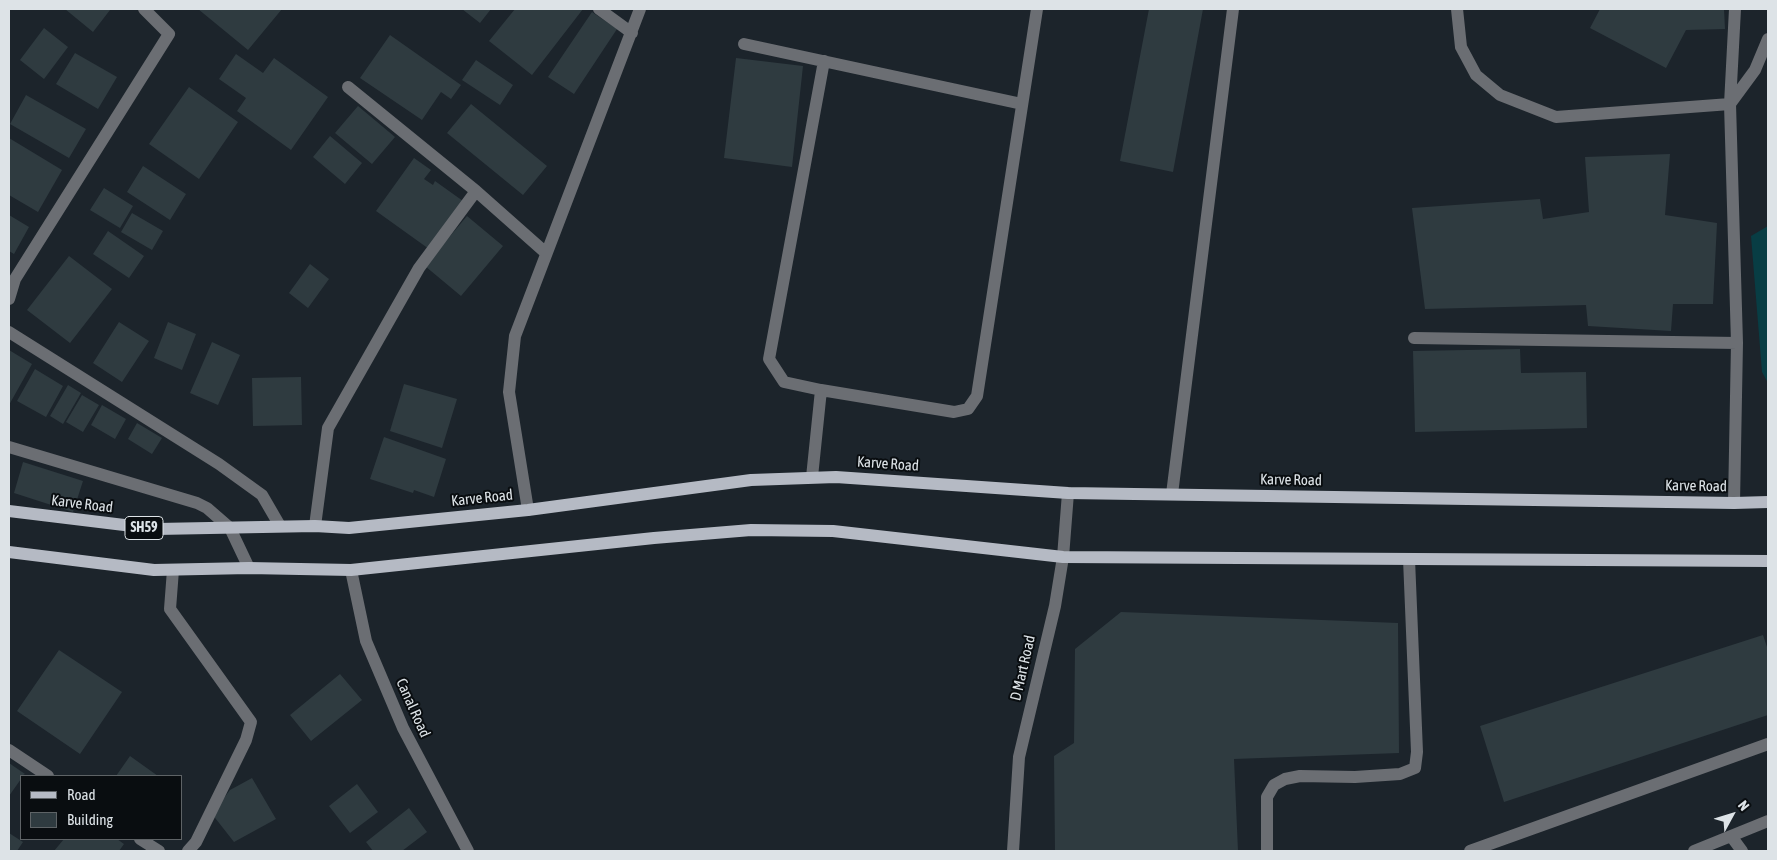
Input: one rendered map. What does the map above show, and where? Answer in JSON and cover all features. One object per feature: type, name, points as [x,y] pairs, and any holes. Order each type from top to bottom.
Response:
[{"type":"main road","name":"Karve Road","points":[[9,511],[157,529],[280,526],[349,528],[528,510],[751,480],[812,477],[1068,493],[1768,502]]},
{"type":"main road","points":[[9,552],[154,570],[249,568],[351,570],[654,538],[751,530],[833,531],[1063,557],[1768,561]]},
{"type":"street","points":[[9,299],[12,277],[169,34],[144,9]]},
{"type":"street","points":[[599,9],[632,33]]},
{"type":"street","points":[[528,510],[508,392],[515,336],[640,9]]},
{"type":"street","points":[[824,61],[769,359],[784,382],[954,412],[968,410],[977,396],[1037,9]]},
{"type":"street","points":[[1172,494],[1233,9]]},
{"type":"street","points":[[1457,9],[1461,47],[1476,75],[1500,95],[1556,117],[1730,104],[1755,70],[1768,39]]},
{"type":"street","points":[[1734,503],[1737,343],[1730,104],[1735,9]]},
{"type":"street","points":[[744,44],[1022,104]]},
{"type":"street","points":[[348,87],[476,191],[546,253]]},
{"type":"street","points":[[315,526],[328,428],[419,268],[476,191]]},
{"type":"street","points":[[9,332],[219,464],[262,495],[280,526]]},
{"type":"street","points":[[1414,338],[1737,343]]},
{"type":"street","points":[[812,477],[822,390]]},
{"type":"street","points":[[9,447],[197,503],[207,508],[230,528],[249,568]]},
{"type":"street","name":"D Mart Road","points":[[1013,851],[1019,757],[1055,606],[1063,557],[1068,493]]},
{"type":"street","points":[[1267,851],[1267,798],[1274,785],[1285,779],[1300,776],[1355,777],[1400,774],[1416,768],[1417,752],[1409,559]]},
{"type":"street","points":[[173,570],[170,609],[251,722],[246,740],[196,848]]},
{"type":"street","name":"Canal Road","points":[[351,570],[366,641],[403,728],[468,851]]},
{"type":"street","points":[[1470,851],[1768,744]]},
{"type":"street","points":[[9,750],[46,775]]},
{"type":"street","points":[[1694,851],[1768,822]]},
{"type":"street","points":[[1731,836],[1742,851]]},
{"type":"street","points":[[142,840],[159,851]]},
{"type":"water","points":[[1768,226],[1768,383],[1762,372],[1751,236]]},
{"type":"building","points":[[65,9],[109,9],[110,10],[93,32]]},
{"type":"building","points":[[198,9],[282,9],[248,50]]},
{"type":"building","points":[[462,9],[491,9],[480,23]]},
{"type":"building","points":[[515,9],[583,9],[532,75],[489,41]]},
{"type":"building","points":[[1149,9],[1203,9],[1173,172],[1120,161]]},
{"type":"building","points":[[1600,9],[1724,9],[1725,29],[1686,30],[1666,68],[1590,28]]},
{"type":"building","points":[[592,12],[617,29],[574,94],[548,77]]},
{"type":"building","points":[[44,28],[68,47],[44,79],[20,60]]},
{"type":"building","points":[[390,35],[461,85],[451,99],[441,92],[422,120],[360,78]]},
{"type":"building","points":[[75,53],[117,77],[98,109],[56,84]]},
{"type":"building","points":[[236,54],[263,73],[274,58],[328,97],[291,150],[237,111],[246,98],[219,79]]},
{"type":"building","points":[[736,58],[803,66],[792,167],[724,158]]},
{"type":"building","points":[[476,60],[513,85],[500,105],[462,80]]},
{"type":"building","points":[[189,87],[238,122],[199,179],[149,144]]},
{"type":"building","points":[[26,95],[86,129],[69,158],[10,124]]},
{"type":"building","points":[[471,104],[547,166],[523,195],[447,133]]},
{"type":"building","points":[[358,106],[395,137],[372,164],[335,133]]},
{"type":"building","points":[[330,136],[362,163],[345,184],[313,157]]},
{"type":"building","points":[[9,138],[62,170],[38,212],[9,195]]},
{"type":"building","points":[[1670,154],[1665,215],[1717,223],[1713,304],[1673,304],[1671,331],[1588,326],[1586,305],[1425,309],[1412,208],[1540,199],[1543,219],[1589,212],[1585,157]]},
{"type":"building","points":[[414,158],[431,170],[424,179],[433,185],[435,181],[463,201],[429,249],[376,211]]},
{"type":"building","points":[[143,166],[186,194],[170,220],[127,192]]},
{"type":"building","points":[[104,188],[133,206],[120,228],[90,210]]},
{"type":"building","points":[[132,213],[163,231],[152,250],[121,232]]},
{"type":"building","points":[[9,215],[29,227],[14,254],[9,251]]},
{"type":"building","points":[[467,216],[503,246],[461,296],[425,266]]},
{"type":"building","points":[[108,231],[144,256],[129,278],[93,254]]},
{"type":"building","points":[[69,256],[112,289],[70,343],[27,310]]},
{"type":"building","points":[[310,264],[329,279],[308,308],[289,293]]},
{"type":"building","points":[[119,322],[149,341],[122,382],[93,363]]},
{"type":"building","points":[[168,322],[196,334],[182,370],[154,358]]},
{"type":"building","points":[[212,342],[240,355],[218,405],[190,393]]},
{"type":"building","points":[[1520,349],[1521,373],[1586,372],[1587,428],[1415,432],[1413,351]]},
{"type":"building","points":[[9,350],[32,364],[9,405]]},
{"type":"building","points":[[35,369],[63,386],[46,417],[17,401]]},
{"type":"building","points":[[301,377],[302,425],[253,426],[252,378]]},
{"type":"building","points":[[404,384],[457,399],[442,448],[390,431]]},
{"type":"building","points":[[68,385],[81,393],[63,424],[50,416]]},
{"type":"building","points":[[82,395],[99,405],[83,432],[66,422]]},
{"type":"building","points":[[102,405],[126,419],[115,439],[91,425]]},
{"type":"building","points":[[137,423],[162,438],[152,454],[128,439]]},
{"type":"building","points":[[384,437],[446,459],[434,497],[414,490],[413,493],[370,479]]},
{"type":"building","points":[[23,462],[83,481],[73,512],[14,493]]},
{"type":"building","points":[[1121,612],[1398,623],[1399,753],[1234,759],[1238,851],[1055,851],[1054,756],[1074,743],[1075,649]]},
{"type":"building","points":[[1763,635],[1768,650],[1768,715],[1504,802],[1480,726]]},
{"type":"building","points":[[59,650],[122,692],[80,754],[17,711]]},
{"type":"building","points":[[340,674],[362,700],[311,741],[290,715]]},
{"type":"building","points":[[130,756],[157,775],[117,775]]},
{"type":"building","points":[[9,763],[25,774],[20,775],[20,780],[9,796]]},
{"type":"building","points":[[252,778],[276,819],[234,842],[212,814],[230,790]]},
{"type":"building","points":[[357,784],[378,812],[350,833],[329,806]]},
{"type":"building","points":[[409,808],[427,832],[402,851],[373,851],[366,842]]},
{"type":"building","points":[[9,833],[23,842],[17,851],[9,851]]},
{"type":"building","points":[[63,840],[118,840],[124,844],[119,851],[54,851]]}]
